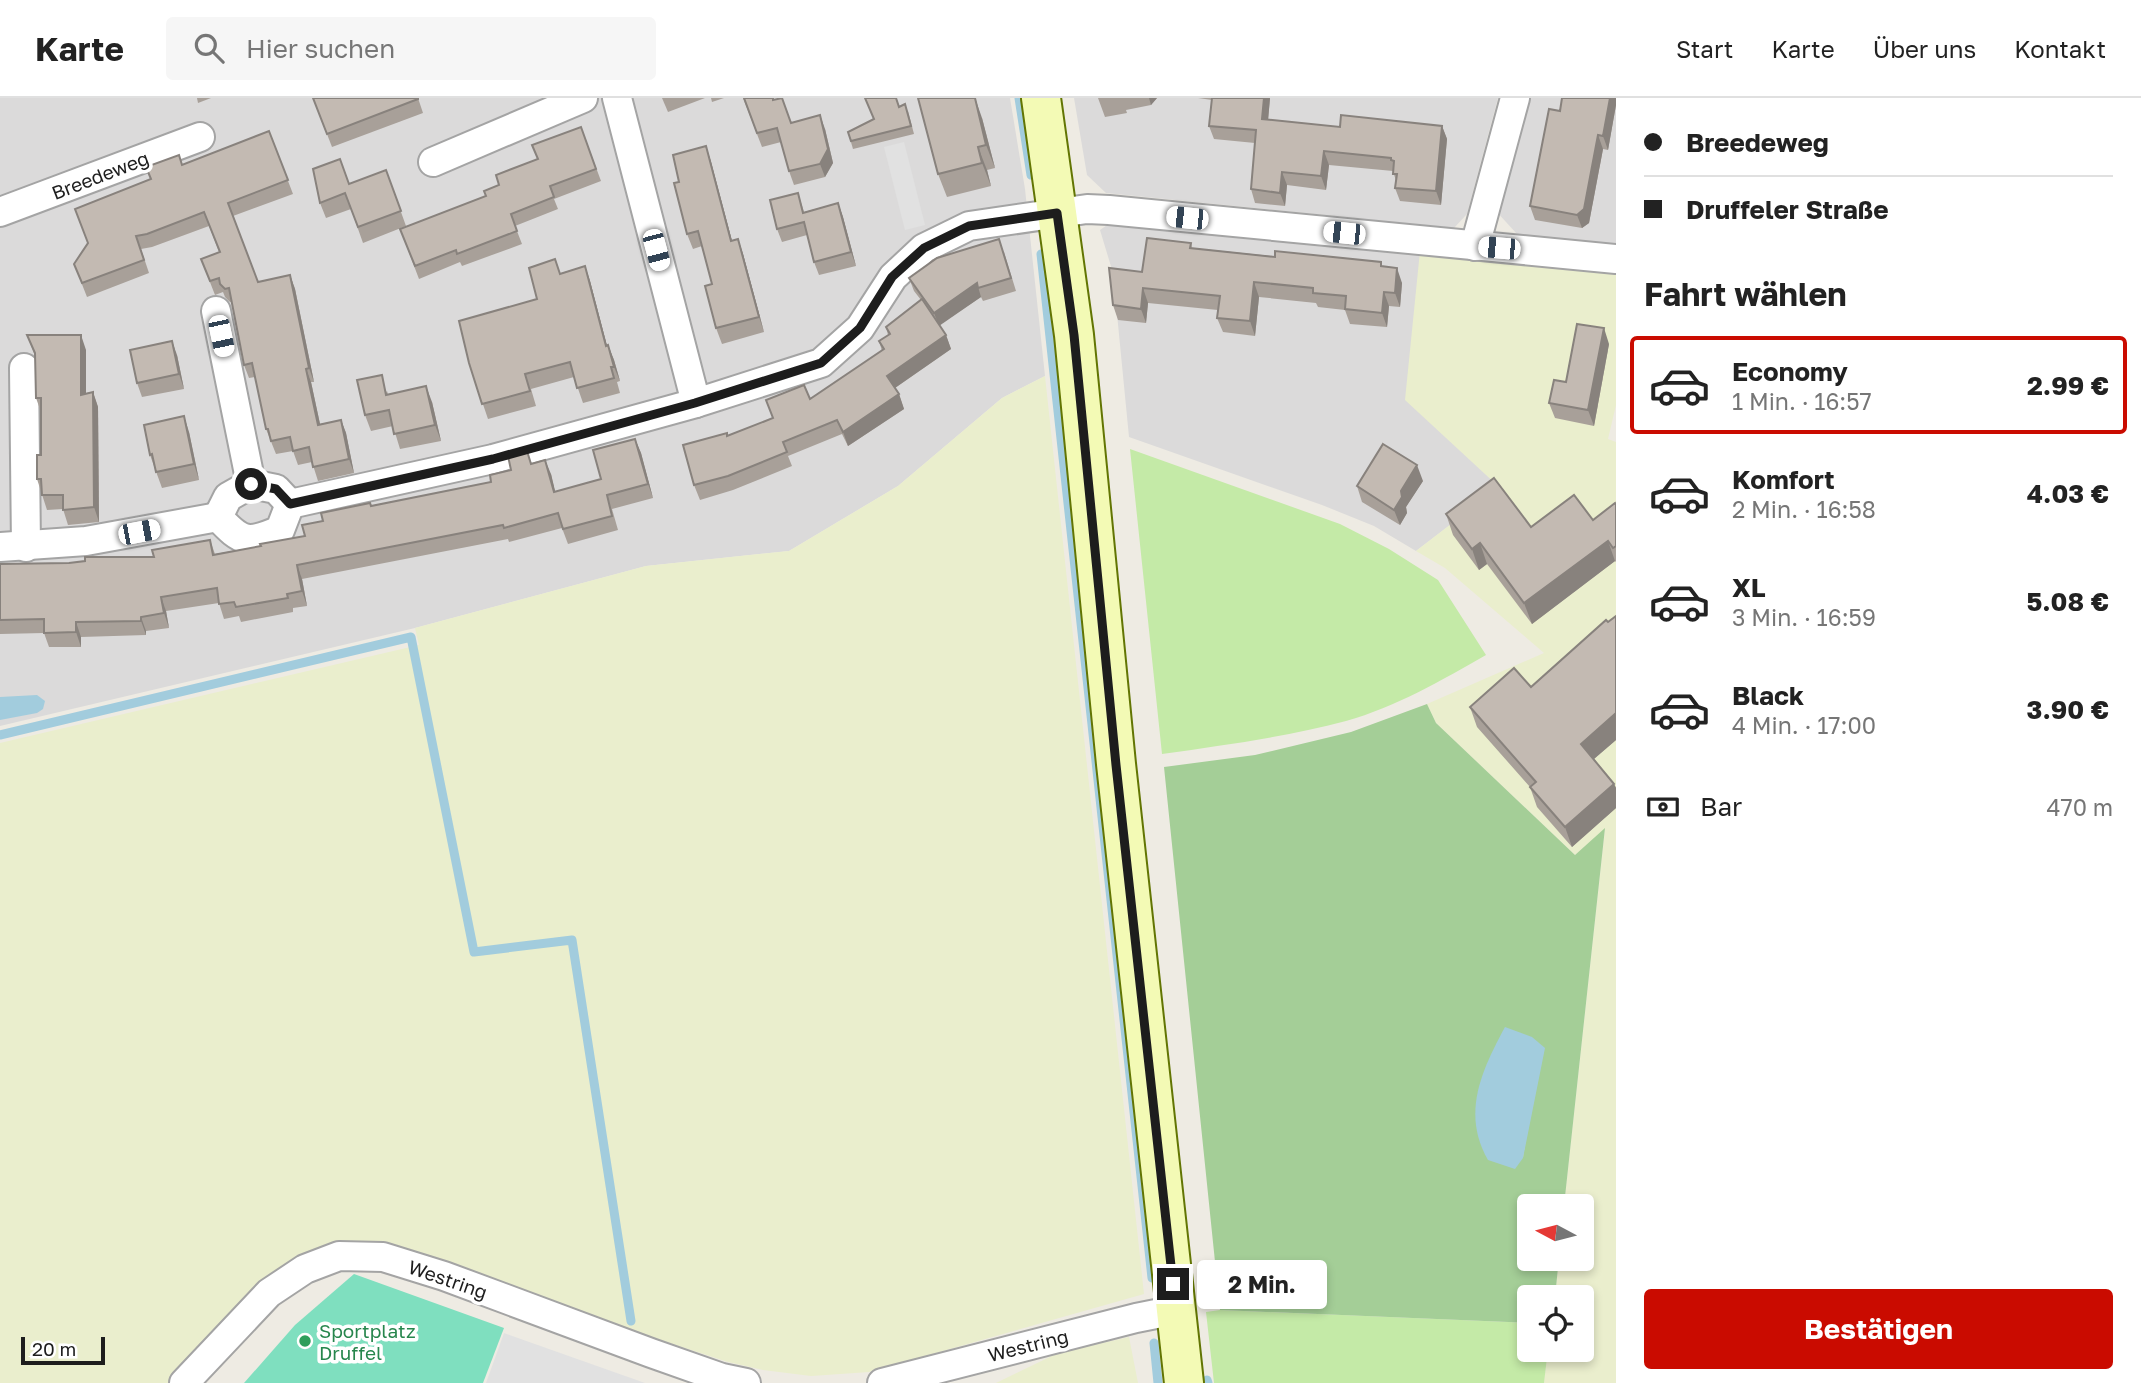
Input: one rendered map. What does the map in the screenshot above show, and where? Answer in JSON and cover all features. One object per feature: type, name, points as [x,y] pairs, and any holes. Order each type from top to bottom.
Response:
[{"type":"street","points":[[433,162],[583,98]]},
{"type":"street","points":[[617,98],[695,403]]},
{"type":"street","points":[[1041,98],[1074,335],[1116,765],[1184,1383]]},
{"type":"street","points":[[1475,246],[1515,98]]},
{"type":"street","name":"Breedeweg","points":[[0,212],[200,137]]},
{"type":"street","points":[[290,504],[493,459],[695,403],[821,363],[860,328],[892,277],[924,248],[969,226],[1087,209],[1109,210],[1616,259]]},
{"type":"street","points":[[216,311],[251,484]]},
{"type":"street","points":[[24,368],[13,547],[86,541],[218,517]]},
{"type":"street","points":[[218,517],[228,497],[251,484],[276,489],[290,504]]},
{"type":"street","points":[[218,517],[236,536],[257,540],[280,530],[290,504]]},
{"type":"street","name":"Westring","points":[[184,1383],[268,1293],[305,1269],[338,1256],[383,1256],[722,1378],[747,1383]]},
{"type":"street","name":"Westring","points":[[882,1383],[1122,1321],[1176,1310]]},
{"type":"shaded area","points":[[0,98],[1010,98],[1025,189],[1045,376],[1002,398],[898,486],[789,551],[646,566],[415,628],[0,726]]},
{"type":"shaded area","points":[[1074,98],[1498,98],[1467,214],[1454,228],[1106,193],[1087,175]]},
{"type":"shaded area","points":[[1527,98],[1616,98],[1616,244],[1517,234],[1495,210]]},
{"type":"shaded area","points":[[904,142],[925,225],[905,230],[884,147]]},
{"type":"shaded area","points":[[1113,221],[1420,251],[1500,487],[1416,551],[1374,526],[1322,505],[1129,437],[1113,273],[1100,230]]},
{"type":"shaded area","points":[[504,1333],[645,1383],[486,1383]]},
{"type":"green space","points":[[1420,251],[1616,274],[1616,405],[1608,439],[1616,442],[1616,1383],[1544,1383],[1546,1362],[1594,1362],[1594,1285],[1556,1285],[1558,1271],[1594,1271],[1594,1194],[1565,1194],[1605,829],[1575,855],[1436,723],[1427,704],[1544,653],[1445,568],[1416,551],[1499,487],[1405,400]]},
{"type":"green space","points":[[1045,376],[1144,1294],[869,1372],[811,1376],[728,1362],[654,1338],[449,1262],[383,1243],[259,1287],[168,1383],[0,1383],[0,743],[419,645],[415,628],[646,566],[789,551],[898,486],[1002,398]]},
{"type":"green space","points":[[1130,449],[1340,524],[1389,549],[1438,580],[1486,655],[1401,701],[1346,721],[1278,736],[1162,754]]},
{"type":"green space","points":[[1427,704],[1436,723],[1575,855],[1605,828],[1565,1194],[1517,1194],[1517,1271],[1558,1271],[1556,1285],[1517,1285],[1517,1322],[1220,1310],[1164,767],[1255,755],[1351,732]],"holes":[[[1532,1037],[1531,1107],[1523,1157]]]},
{"type":"green space","points":[[354,1274],[504,1328],[483,1383],[244,1383],[295,1325]]},
{"type":"green space","points":[[1220,1310],[1517,1322],[1517,1362],[1546,1362],[1544,1383],[1214,1383],[1206,1312]]},
{"type":"green space","points":[[1129,1337],[1138,1383],[996,1383],[1058,1353]]},
{"type":"water","points":[[37,695],[45,701],[43,709],[37,713],[0,720],[0,697]]},
{"type":"water","points":[[1505,1027],[1532,1037],[1545,1048],[1523,1158],[1515,1169],[1488,1160],[1476,1125],[1475,1109],[1482,1076]]},
{"type":"building","points":[[313,98],[418,98],[418,99],[327,134]]},
{"type":"building","points":[[744,98],[782,98],[791,123],[820,115],[828,149],[820,164],[789,171],[777,128],[757,133]]},
{"type":"building","points":[[865,98],[896,98],[899,107],[905,104],[911,126],[851,141],[848,132],[874,119]]},
{"type":"building","points":[[918,98],[975,98],[986,145],[978,147],[982,163],[938,174]]},
{"type":"building","points":[[1212,98],[1264,98],[1262,119],[1340,127],[1341,115],[1442,126],[1436,191],[1395,188],[1397,174],[1393,174],[1394,161],[1391,158],[1324,151],[1321,176],[1282,172],[1280,193],[1251,189],[1256,130],[1209,126]]},
{"type":"building","points":[[1562,98],[1610,98],[1603,136],[1598,135],[1584,209],[1577,215],[1530,206],[1549,109],[1560,111]]},
{"type":"building","points":[[581,127],[596,169],[550,186],[554,197],[511,214],[517,231],[457,254],[456,250],[415,266],[400,229],[486,196],[484,191],[499,185],[496,175],[538,159],[532,145]]},
{"type":"building","points":[[269,131],[288,180],[228,203],[258,282],[290,275],[318,425],[341,420],[349,459],[313,467],[309,447],[293,451],[290,437],[271,441],[252,363],[244,365],[229,288],[225,289],[220,284],[219,278],[210,281],[201,259],[220,252],[204,212],[136,236],[144,260],[82,283],[74,264],[88,243],[75,209],[151,179],[146,167],[179,155],[182,165]]},
{"type":"building","points":[[706,146],[731,241],[738,239],[759,317],[716,328],[705,286],[712,284],[698,231],[687,234],[674,183],[679,182],[673,155]]},
{"type":"building","points":[[340,159],[349,184],[386,170],[401,211],[358,227],[345,193],[320,203],[313,169]]},
{"type":"building","points":[[798,193],[803,213],[838,203],[851,252],[814,262],[804,222],[777,229],[770,200]]},
{"type":"building","points":[[1147,238],[1191,243],[1190,248],[1275,257],[1275,251],[1381,262],[1381,266],[1397,268],[1395,293],[1384,292],[1382,313],[1345,309],[1346,296],[1313,293],[1313,288],[1254,282],[1250,321],[1217,318],[1220,296],[1143,288],[1141,309],[1113,305],[1109,268],[1142,272]]},
{"type":"building","points":[[999,239],[1011,278],[978,288],[977,283],[934,313],[909,278],[937,258]]},
{"type":"building","points":[[555,259],[560,274],[585,266],[614,367],[611,367],[614,378],[577,388],[570,362],[525,374],[530,391],[482,404],[459,321],[537,299],[529,268]]},
{"type":"building","points":[[922,299],[946,335],[887,376],[899,394],[843,432],[837,420],[783,442],[787,452],[728,476],[694,485],[683,445],[727,433],[727,436],[773,418],[766,400],[804,385],[810,399],[884,349],[879,341],[890,334],[886,327]]},
{"type":"building","points":[[1577,324],[1604,328],[1588,410],[1549,403],[1554,380],[1566,382]]},
{"type":"building","points":[[27,335],[81,335],[81,395],[93,392],[94,507],[63,510],[63,495],[42,495],[41,479],[37,479],[37,455],[41,455],[41,398],[36,398],[35,353]]},
{"type":"building","points":[[172,341],[179,374],[137,383],[130,350]]},
{"type":"building","points":[[382,375],[386,395],[426,386],[435,425],[394,434],[389,410],[365,415],[357,380]]},
{"type":"building","points":[[184,416],[194,464],[156,472],[144,425]]},
{"type":"building","points":[[635,439],[648,484],[607,495],[612,516],[563,529],[558,513],[504,528],[503,525],[297,565],[302,591],[287,594],[288,598],[236,607],[234,602],[219,604],[217,588],[161,597],[164,613],[141,617],[141,621],[76,622],[76,632],[44,633],[44,619],[0,620],[0,564],[69,563],[85,561],[85,557],[154,557],[152,550],[210,540],[213,555],[261,546],[260,544],[305,536],[302,525],[323,521],[321,513],[491,482],[490,475],[511,470],[508,456],[527,451],[531,464],[545,460],[554,492],[601,479],[593,450]]},
{"type":"building","points":[[1383,444],[1417,465],[1401,491],[1402,497],[1394,510],[1357,486]]},
{"type":"building","points":[[1494,478],[1531,527],[1574,495],[1593,520],[1615,503],[1616,546],[1613,548],[1608,541],[1524,603],[1480,543],[1472,549],[1446,514]]},
{"type":"building","points":[[1616,616],[1616,713],[1581,744],[1614,784],[1565,827],[1530,787],[1536,782],[1470,707],[1514,668],[1531,687],[1606,620],[1608,622]]},
{"type":"waterway","points":[[1019,98],[1031,175]]},
{"type":"waterway","points":[[1041,254],[1152,1278]]},
{"type":"waterway","points":[[0,735],[411,637],[474,952],[572,940],[631,1321]]},
{"type":"waterway","points":[[1154,1343],[1158,1383]]},
{"type":"place","name":"Sportplatz Druffel","points":[[305,1341]]},
{"type":"route","points":[[251,484],[276,489],[290,504],[493,459],[695,403],[821,363],[860,328],[892,277],[924,248],[969,226],[1057,213],[1074,335],[1116,765],[1173,1284]]}]
